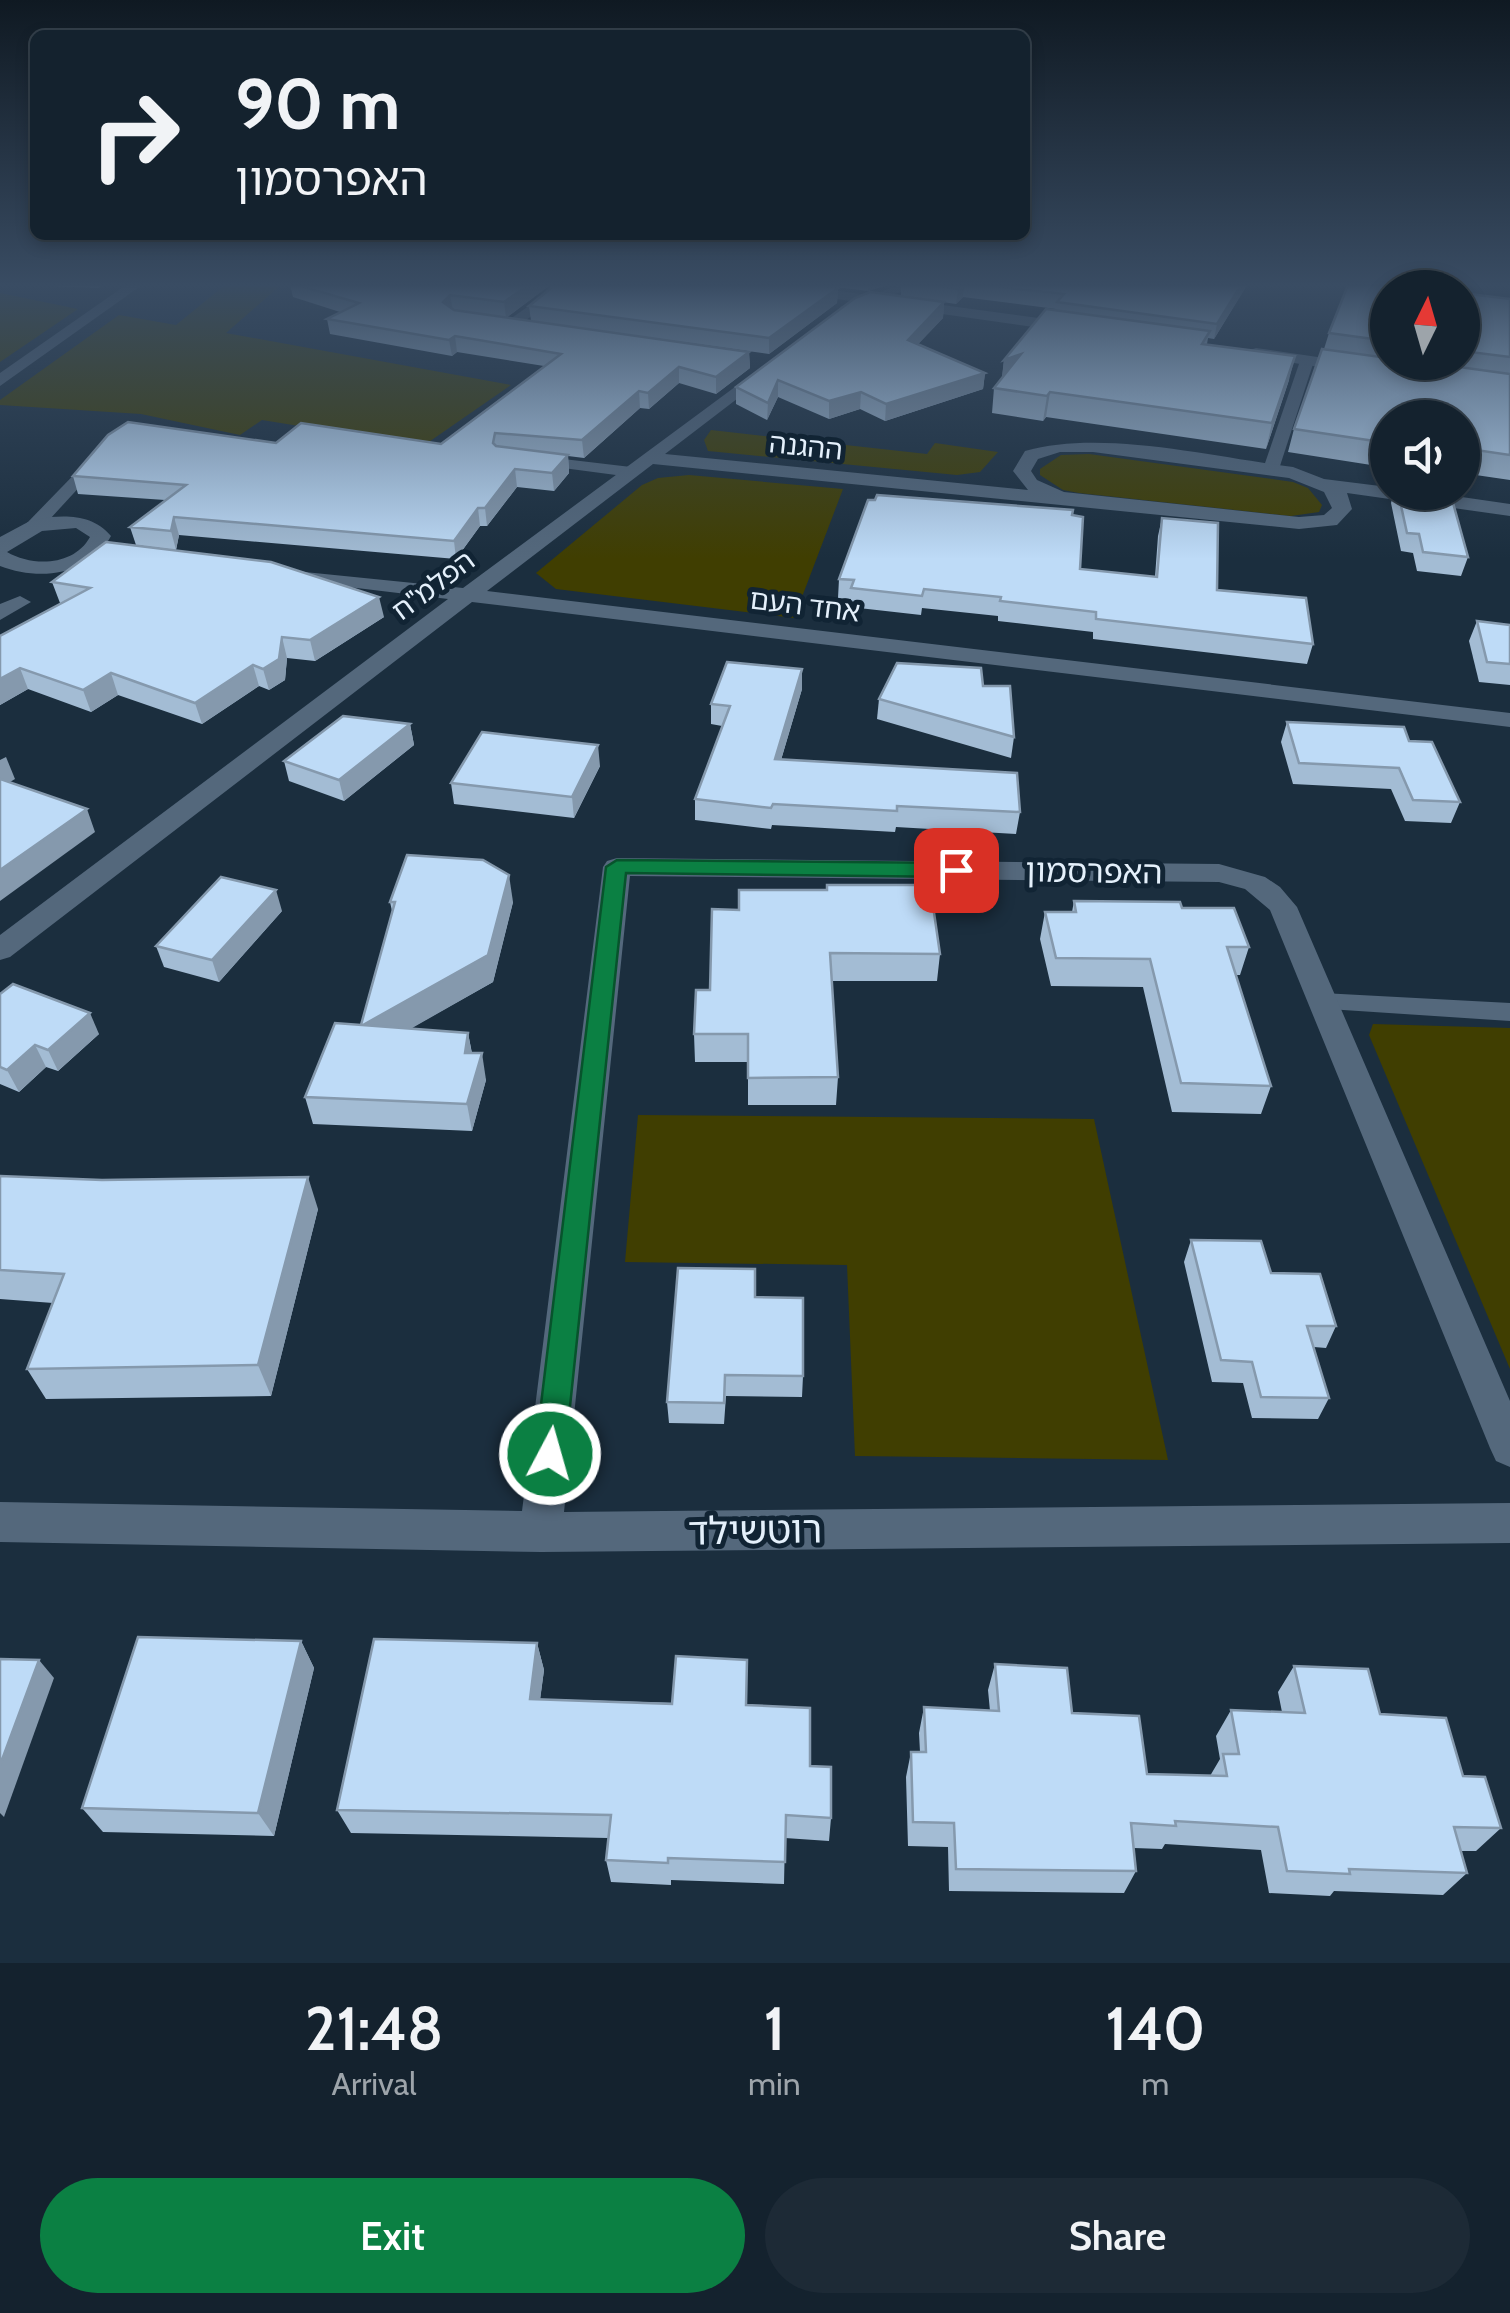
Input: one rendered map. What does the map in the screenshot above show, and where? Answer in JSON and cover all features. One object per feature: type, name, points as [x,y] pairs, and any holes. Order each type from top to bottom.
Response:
[{"type":"street","name":"הפלמ\"ח","points":[[0,950],[640,465],[750,377]]},
{"type":"street","name":"ההגנה","points":[[956,488],[1003,482],[1031,455],[1080,446],[1272,470],[1370,491]]},
{"type":"street","name":"ההגנה","points":[[640,465],[956,488],[1299,524],[1324,522],[1360,502],[1370,501]]},
{"type":"street","name":"ההגנה","points":[[1022,466],[1026,480],[1036,488],[1082,501]]},
{"type":"street","points":[[1326,484],[1340,496],[1341,513]]},
{"type":"street","name":"ההגנה","points":[[1480,506],[1510,510]]},
{"type":"street","points":[[64,523],[90,526],[101,536],[103,551],[53,566],[28,568],[1,557],[13,536],[32,528],[64,523]]},
{"type":"street","name":"אחד העם","points":[[252,569],[1510,720]]},
{"type":"street","name":"האפרסמון","points":[[541,1532],[617,867],[1234,874],[1264,888],[1283,907],[1510,1448]]},
{"type":"street","name":"רוטשילד","points":[[0,1522],[541,1532],[1510,1522]]},
{"type":"lane","points":[[1272,470],[1303,377]]},
{"type":"lane","points":[[32,528],[102,454]]},
{"type":"lane","points":[[522,459],[640,465]]},
{"type":"lane","points":[[1322,1002],[1510,1012]]},
{"type":"shaded area","points":[[33,377],[465,377],[511,385],[423,446],[262,420],[240,435],[141,414],[0,405],[0,400]]},
{"type":"shaded area","points":[[711,430],[927,454],[935,443],[998,452],[980,472],[957,475],[708,451],[704,440]]},
{"type":"shaded area","points":[[1089,454],[1293,482],[1308,488],[1322,505],[1319,512],[1291,516],[1079,493],[1063,490],[1040,475],[1040,469],[1061,455]]},
{"type":"shaded area","points":[[689,475],[843,489],[794,618],[556,589],[536,573],[642,485],[658,478]]},
{"type":"shaded area","points":[[1373,1024],[1510,1028],[1510,1369],[1369,1035]]},
{"type":"shaded area","points":[[638,1115],[1094,1119],[1168,1460],[855,1456],[847,1265],[625,1262]]},
{"type":"building","points":[[531,377],[668,377],[648,393],[639,391],[582,440],[495,433],[496,446],[568,455],[552,473],[515,469],[485,508],[478,508],[454,541],[174,517],[171,531],[130,527],[186,485],[73,476],[108,435],[128,422],[276,443],[301,423],[441,444]]},
{"type":"building","points":[[750,377],[973,377],[886,404],[861,392],[829,401],[778,380],[768,403],[736,387]]},
{"type":"building","points":[[1003,377],[1288,377],[1272,423],[1050,392],[1047,396],[994,388]]},
{"type":"building","points":[[1312,377],[1480,380],[1480,377],[1510,377],[1510,455],[1480,451],[1480,400],[1370,400],[1370,440],[1294,429]]},
{"type":"building","points":[[877,495],[1073,510],[1072,515],[1083,517],[1080,569],[1157,577],[1162,518],[1218,523],[1217,590],[1306,598],[1313,644],[1096,619],[1096,612],[1000,601],[1001,597],[924,589],[922,596],[851,588],[854,580],[839,579],[868,500],[875,500]]},
{"type":"building","points":[[1402,510],[1455,510],[1468,557],[1423,552],[1419,534],[1407,533]]},
{"type":"building","points":[[106,542],[271,562],[379,597],[310,640],[282,637],[279,659],[263,669],[253,665],[195,703],[111,673],[83,690],[20,668],[0,679],[0,636],[90,588],[52,582]]},
{"type":"building","points":[[1477,621],[1510,625],[1510,664],[1487,662]]},
{"type":"building","points":[[727,662],[802,669],[775,759],[1017,773],[1020,812],[773,804],[771,808],[695,799],[730,706],[711,704]]},
{"type":"building","points":[[897,663],[981,668],[983,686],[1010,686],[1014,737],[879,699]]},
{"type":"building","points":[[343,716],[410,724],[339,780],[284,761]]},
{"type":"building","points":[[1287,722],[1404,727],[1409,741],[1432,742],[1460,802],[1413,800],[1399,768],[1299,763]]},
{"type":"building","points":[[482,732],[598,745],[572,797],[451,783]]},
{"type":"building","points":[[0,779],[87,809],[0,870]]},
{"type":"building","points":[[407,855],[483,860],[509,875],[488,955],[363,1025],[468,1033],[465,1053],[482,1053],[467,1104],[305,1097],[335,1023],[361,1025],[395,902],[390,902]]},
{"type":"building","points":[[221,877],[276,890],[212,960],[156,946]]},
{"type":"building","points":[[827,885],[930,885],[940,954],[830,953],[838,1077],[748,1078],[748,1034],[694,1034],[696,990],[710,990],[712,909],[739,910],[739,890],[827,890]]},
{"type":"building","points":[[1074,901],[1180,902],[1182,908],[1234,908],[1249,947],[1227,947],[1271,1086],[1181,1083],[1150,959],[1056,958],[1045,912],[1076,912]]},
{"type":"building","points":[[13,984],[90,1013],[48,1050],[35,1045],[7,1070],[0,1067],[0,994]]},
{"type":"building","points":[[0,1176],[102,1180],[308,1177],[258,1365],[27,1369],[64,1274],[0,1270]]},
{"type":"building","points":[[1191,1240],[1261,1241],[1271,1273],[1320,1274],[1336,1326],[1307,1326],[1329,1398],[1261,1397],[1252,1362],[1221,1360]]},
{"type":"building","points":[[678,1268],[755,1269],[755,1297],[803,1298],[803,1376],[725,1375],[724,1403],[667,1402]]},
{"type":"building","points":[[138,1637],[301,1641],[258,1813],[82,1808]]},
{"type":"building","points":[[374,1639],[537,1643],[530,1699],[672,1704],[676,1656],[747,1660],[746,1705],[810,1708],[810,1766],[831,1767],[831,1818],[786,1815],[785,1862],[668,1858],[668,1863],[606,1860],[611,1815],[337,1810]]},
{"type":"building","points":[[0,1659],[39,1660],[0,1765]]},
{"type":"building","points":[[995,1664],[1067,1668],[1072,1713],[1139,1716],[1147,1774],[1227,1776],[1223,1754],[1239,1754],[1231,1710],[1305,1713],[1294,1666],[1368,1669],[1380,1714],[1446,1718],[1463,1776],[1485,1777],[1501,1828],[1454,1827],[1467,1873],[1287,1871],[1278,1827],[1175,1821],[1176,1826],[1131,1823],[1136,1871],[956,1869],[954,1823],[913,1822],[911,1752],[926,1752],[924,1707],[999,1711]]},
{"type":"route","points":[[550,1454],[617,867],[956,870]]}]
